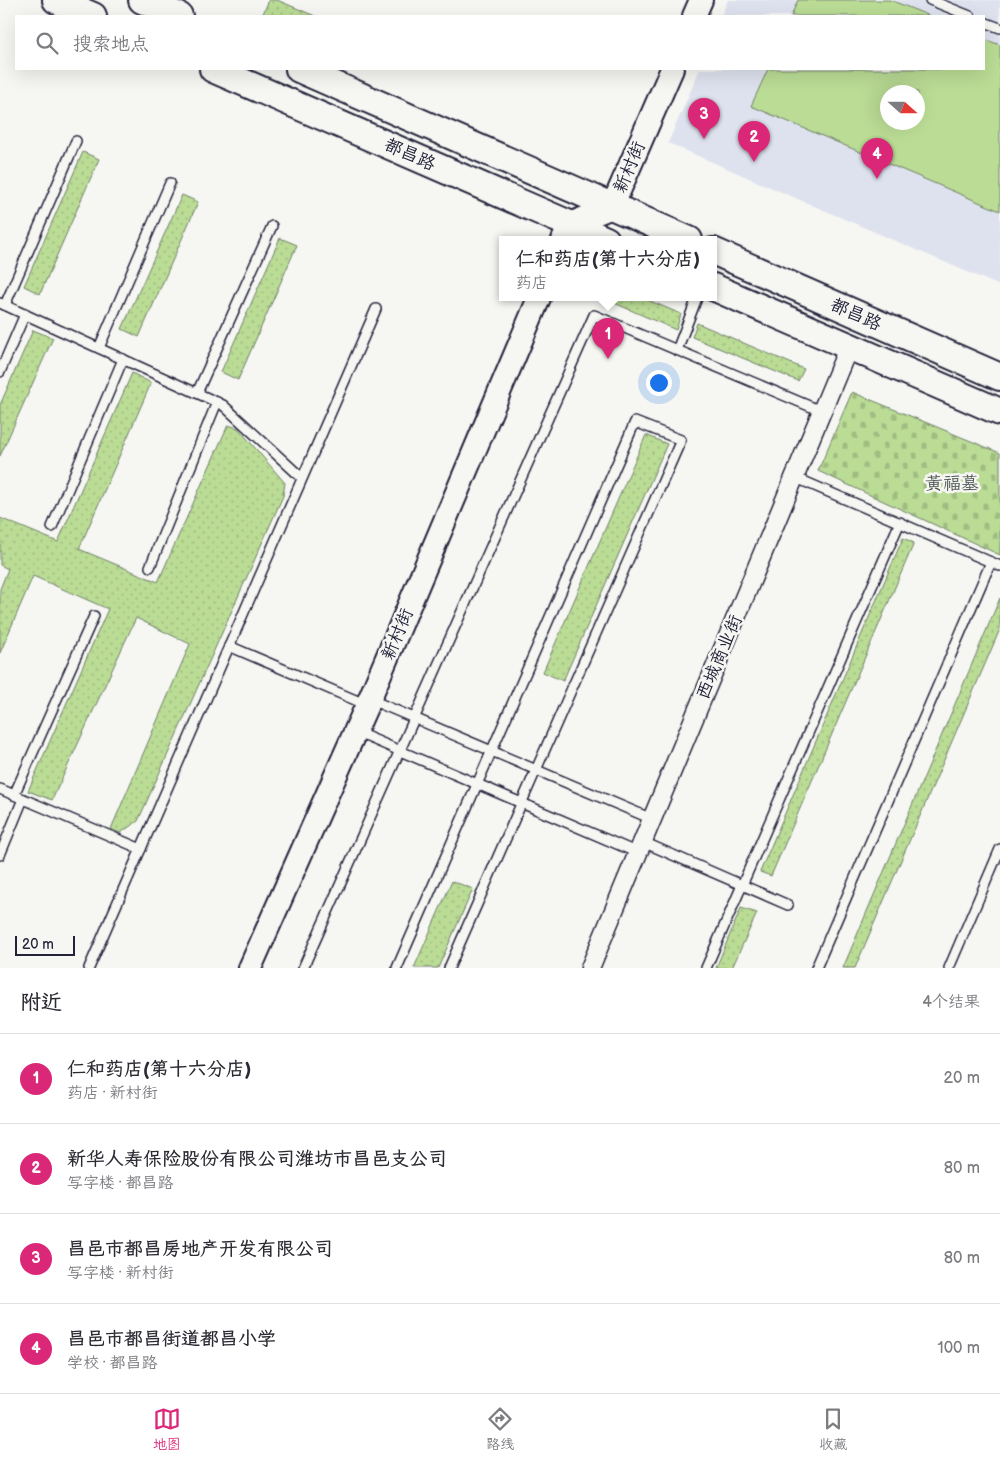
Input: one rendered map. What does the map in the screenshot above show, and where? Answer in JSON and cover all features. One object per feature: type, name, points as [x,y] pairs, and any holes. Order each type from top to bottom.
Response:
[{"type":"main road","points":[[56,0],[91,15]]},
{"type":"main road","points":[[142,0],[178,15]]},
{"type":"main road","name":"都昌路","points":[[216,70],[566,232],[586,236]]},
{"type":"main road","name":"都昌路","points":[[301,70],[680,236]]},
{"type":"main road","name":"都昌路","points":[[717,253],[1000,377]]},
{"type":"main road","name":"都昌路","points":[[717,289],[1000,412]]},
{"type":"street","points":[[694,15],[701,0]]},
{"type":"street","name":"新村街","points":[[566,232],[612,206],[672,70]]},
{"type":"street","name":"新村街","points":[[250,968],[368,702],[538,301]]},
{"type":"street","name":"西城商业街","points":[[590,968],[849,346]]},
{"type":"lane","points":[[930,0],[968,15]]},
{"type":"lane","points":[[985,22],[1000,28]]},
{"type":"lane","points":[[76,141],[2,304],[223,405],[302,478]]},
{"type":"lane","points":[[99,348],[170,183]]},
{"type":"lane","points":[[197,393],[272,226]]},
{"type":"lane","points":[[677,350],[696,301]]},
{"type":"lane","points":[[89,968],[376,309]]},
{"type":"lane","points":[[0,372],[25,314]]},
{"type":"lane","points":[[303,968],[594,315],[821,411]]},
{"type":"lane","points":[[52,527],[123,359]]},
{"type":"lane","points":[[150,567],[217,402]]},
{"type":"lane","points":[[397,968],[635,422],[680,440],[523,804],[449,968]]},
{"type":"lane","points":[[794,476],[996,564],[816,968]]},
{"type":"lane","points":[[706,968],[900,522]]},
{"type":"lane","points":[[0,854],[19,797],[94,616]]},
{"type":"lane","points":[[229,646],[368,702],[414,718],[652,819]]},
{"type":"lane","points":[[355,732],[523,804],[742,885],[788,905]]},
{"type":"lane","points":[[0,789],[141,849]]},
{"type":"lane","points":[[949,968],[1000,849]]},
{"type":"shaded area","points":[[728,0],[1000,0],[1000,286],[668,143],[700,70],[985,70],[985,15],[721,15]]},
{"type":"green space","points":[[269,0],[277,0],[313,15],[262,15]]},
{"type":"green space","points":[[798,0],[890,0],[928,15],[791,15]]},
{"type":"green space","points":[[985,39],[1000,45],[1000,211],[751,106],[768,70],[985,70]]},
{"type":"green space","points":[[83,152],[99,159],[40,294],[24,286]]},
{"type":"green space","points":[[182,195],[198,202],[139,337],[122,329]]},
{"type":"green space","points":[[280,238],[297,245],[238,380],[221,372]]},
{"type":"green space","points":[[610,301],[650,301],[681,314],[676,330]]},
{"type":"green space","points":[[697,323],[804,369],[798,381],[692,337]]},
{"type":"green space","points":[[33,330],[53,338],[0,456],[0,405]]},
{"type":"green space","points":[[132,373],[151,383],[79,549],[158,582],[228,425],[238,428],[285,483],[283,496],[138,821],[120,833],[111,829],[190,644],[136,618],[52,800],[28,791],[108,609],[33,576],[0,653],[0,589],[8,569],[0,565],[0,518],[58,542]]},
{"type":"green space","name":"黄福墓","points":[[852,392],[1000,453],[1000,555],[818,471]]},
{"type":"green space","points":[[646,435],[667,444],[563,681],[543,672]]},
{"type":"green space","points":[[903,538],[914,543],[771,876],[760,872]]},
{"type":"green space","points":[[1000,598],[1000,629],[855,968],[843,968]]},
{"type":"green space","points":[[452,881],[473,889],[438,968],[414,968]]},
{"type":"green space","points":[[741,908],[757,913],[732,968],[716,968]]},
{"type":"place","name":"昌邑市都昌房地产开发有限公司","points":[[704,139]]},
{"type":"place","name":"新华人寿保险股份有限公司潍坊市昌邑支公司","points":[[754,162]]},
{"type":"place","name":"昌邑市都昌街道都昌小学","points":[[877,179]]},
{"type":"place","name":"仁和药店(第十六分店)","points":[[608,359]]}]
